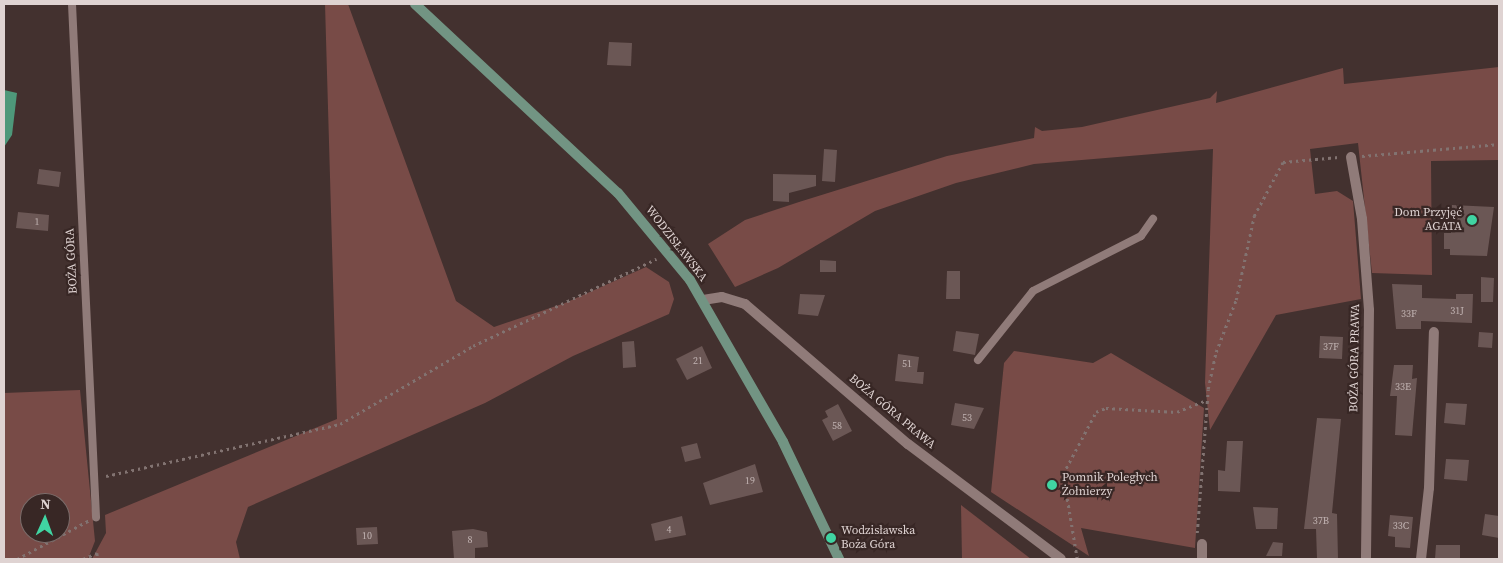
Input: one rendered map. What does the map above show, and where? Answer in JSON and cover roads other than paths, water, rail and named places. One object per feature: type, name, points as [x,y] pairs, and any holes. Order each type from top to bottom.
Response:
[{"type":"main road","name":"WODZISŁAWSKA","points":[[415,4],[618,193],[669,253],[703,300],[801,477],[839,559]]},
{"type":"street","name":"BOŻA GÓRA PRAWA","points":[[1352,157],[1362,219],[1369,310],[1366,559]]},
{"type":"street","name":"BOŻA GÓRA PRAWA","points":[[703,300],[722,297],[745,304],[908,444],[1061,559]]},
{"type":"street","points":[[1421,559],[1429,488],[1434,332]]},
{"type":"street","points":[[1199,544],[1202,559]]},
{"type":"lane","name":"BOŻA GÓRA","points":[[72,4],[96,517]]},
{"type":"lane","points":[[978,360],[1033,291],[1141,236],[1153,219]]},
{"type":"place","name":"Dom Przyjęć AGATA","points":[[1472,220]]},
{"type":"place","name":"Pomnik Poległych Żołnierzy","points":[[1052,485]]},
{"type":"place","name":"Wodzisławska Boża Góra","points":[[831,538]]}]
